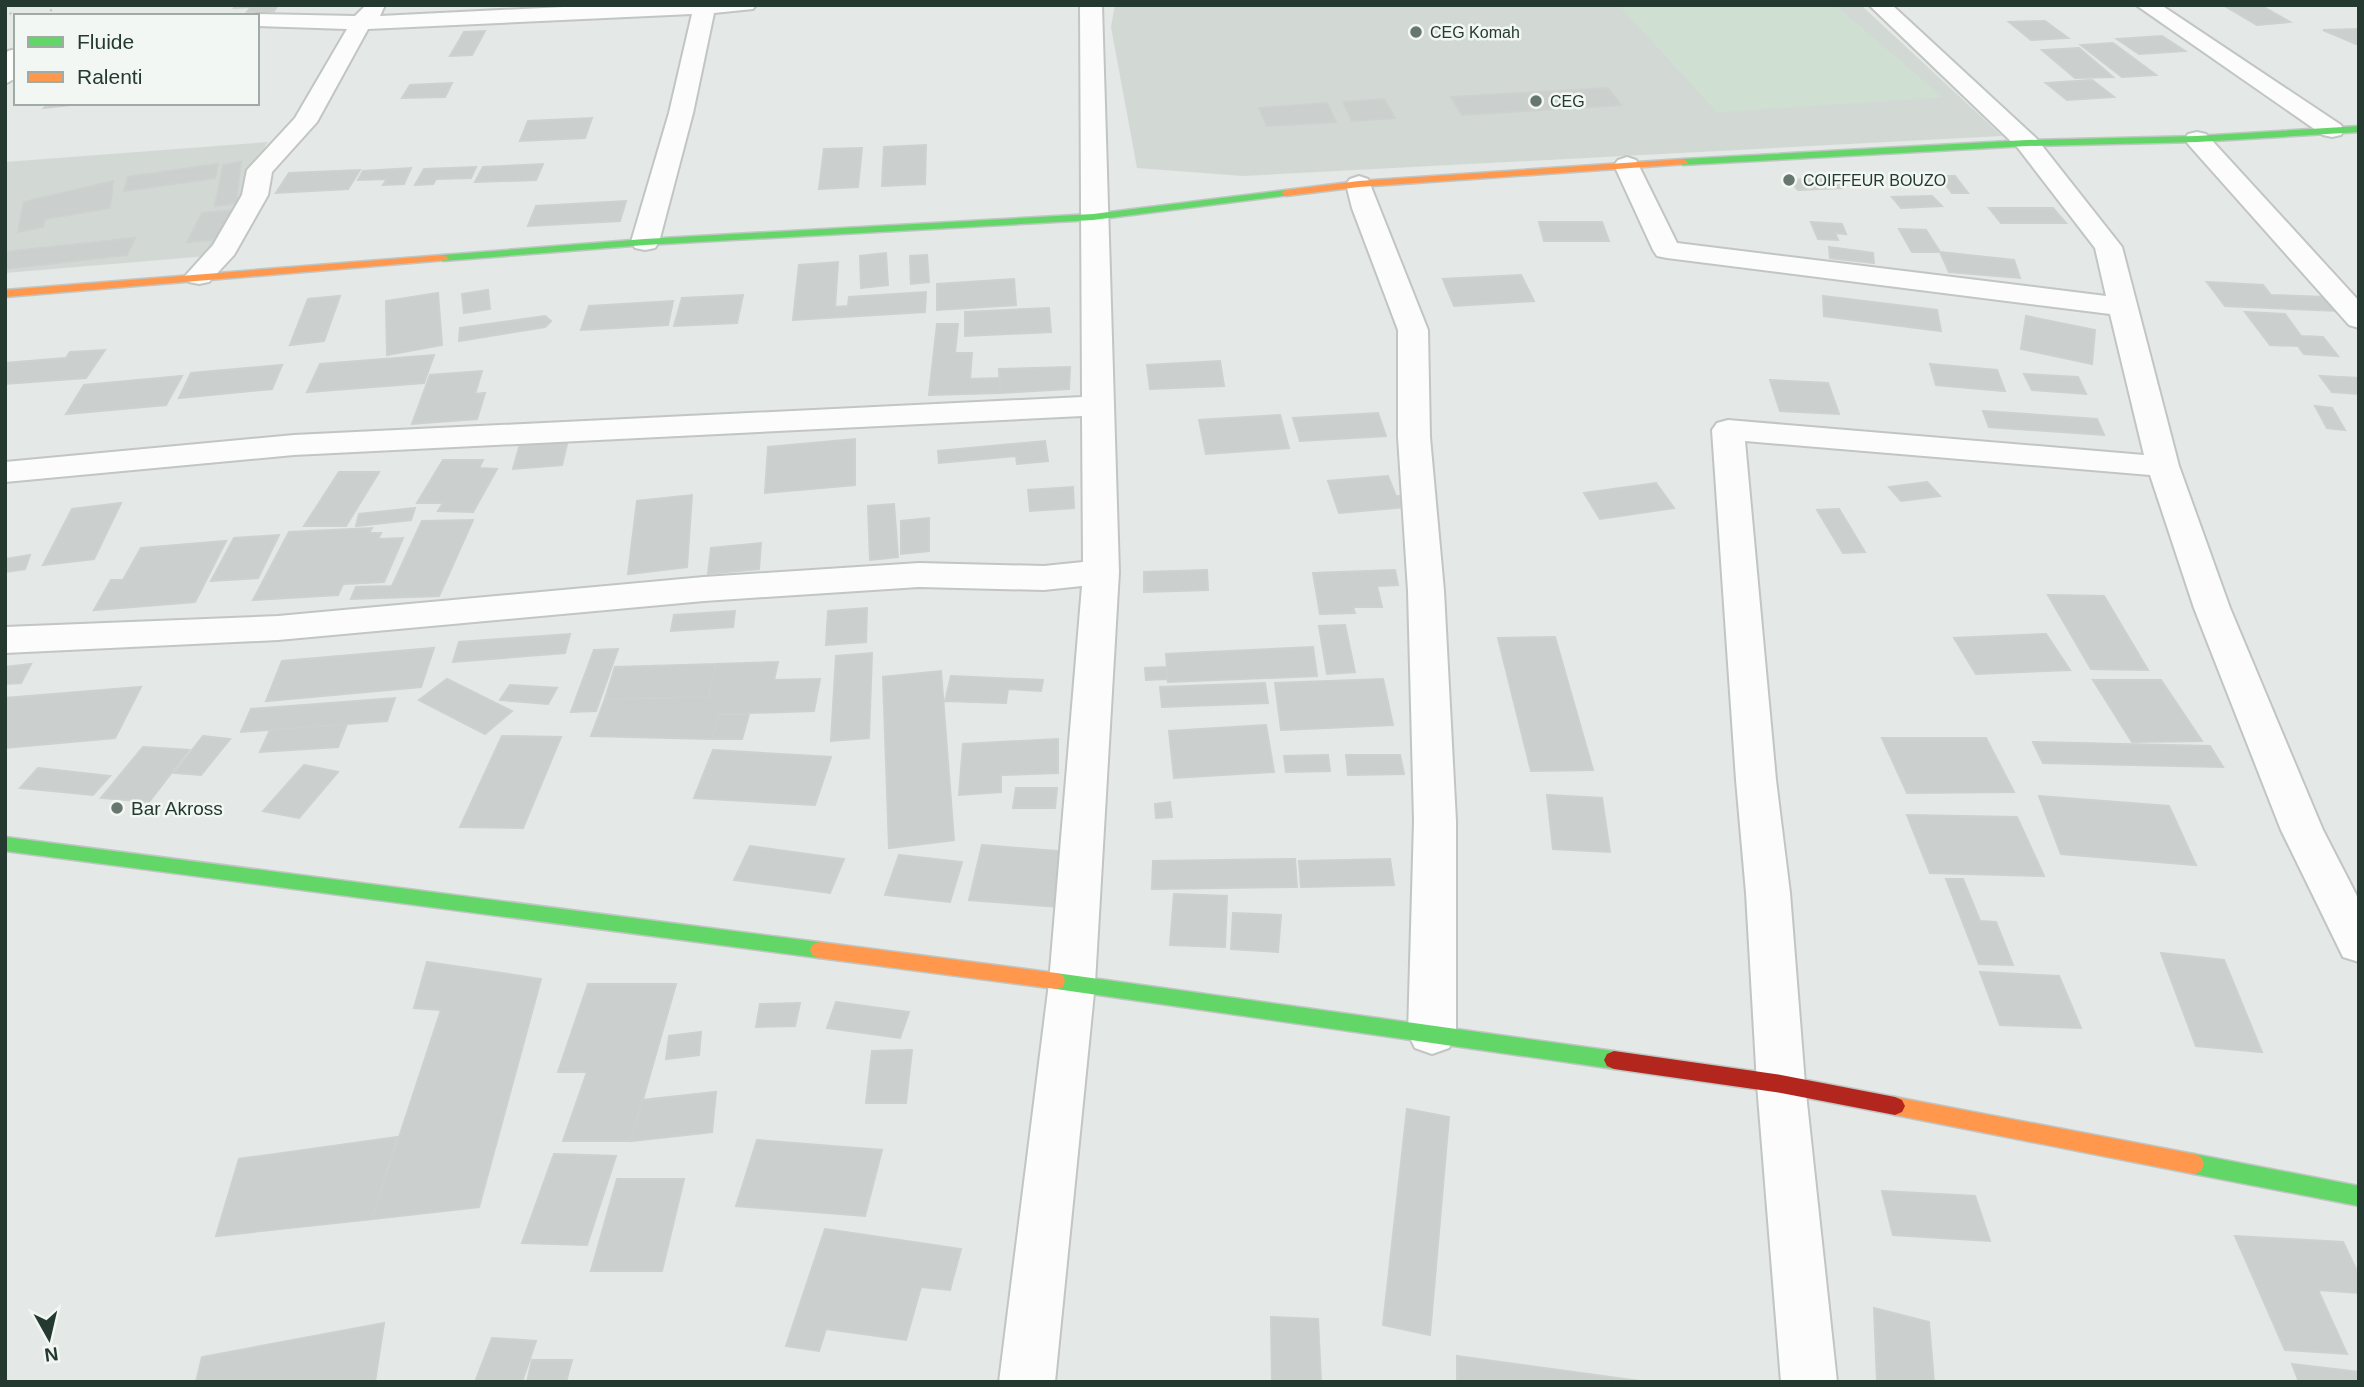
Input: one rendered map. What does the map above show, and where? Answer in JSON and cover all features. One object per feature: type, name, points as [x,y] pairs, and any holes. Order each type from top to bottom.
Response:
[{"type":"street","points":[[259,20],[370,14],[746,5]]},
{"type":"street","points":[[1027,1382],[1072,983],[1101,572],[1091,5]]},
{"type":"street","points":[[1879,5],[2027,143],[2108,247],[2164,466],[2212,608],[2297,817],[2359,944]]},
{"type":"street","points":[[2146,5],[2332,130]]},
{"type":"street","points":[[645,242],[681,113],[705,6]]},
{"type":"street","points":[[198,276],[224,249],[255,195],[260,170],[305,122],[370,14]]},
{"type":"street","points":[[5,77],[14,60]]},
{"type":"street","points":[[5,294],[198,276],[645,242],[1093,216],[1359,184],[1627,165],[2027,143],[2197,139],[2359,129]]},
{"type":"street","points":[[2197,139],[2359,319]]},
{"type":"street","points":[[1627,165],[1667,250],[2125,307]]},
{"type":"street","points":[[1359,184],[1364,208],[1390,266],[1413,331],[1414,437],[1426,591],[1435,821],[1432,1034]]},
{"type":"street","points":[[5,472],[294,445],[1098,406]]},
{"type":"street","points":[[1809,1382],[1781,1084],[1768,893],[1756,780],[1728,430],[2164,466]]},
{"type":"street","points":[[5,640],[278,628],[704,589],[919,575],[1044,579],[1101,572]]},
{"type":"street","points":[[5,844],[1072,983],[1781,1084],[2359,1196]]},
{"type":"shaded area","name":"CEG Komah","points":[[1115,5],[1861,5],[2002,136],[1243,176],[1137,168],[1111,27]]},
{"type":"shaded area","points":[[268,142],[247,176],[242,202],[208,256],[5,273],[5,162]]},
{"type":"green space","points":[[1619,5],[1835,5],[1942,97],[1717,112]]},
{"type":"building","points":[[236,5],[278,5],[274,11],[247,12],[251,7],[234,8]]},
{"type":"building","points":[[2223,5],[2260,5],[2290,22],[2257,25]]},
{"type":"building","points":[[2045,21],[2068,38],[2031,40],[2009,22]]},
{"type":"building","points":[[2359,29],[2359,44],[2323,30]]},
{"type":"building","points":[[485,31],[472,55],[450,56],[464,32]]},
{"type":"building","points":[[2162,36],[2185,51],[2139,54],[2117,39]]},
{"type":"building","points":[[2113,43],[2156,75],[2122,77],[2081,45]]},
{"type":"building","points":[[2079,48],[2113,77],[2075,78],[2042,50]]},
{"type":"building","points":[[2092,80],[2114,97],[2067,100],[2046,83]]},
{"type":"building","points":[[452,83],[445,97],[402,98],[410,85]]},
{"type":"building","name":"CEG","points":[[1608,88],[1621,105],[1462,115],[1451,97]]},
{"type":"building","points":[[1384,99],[1395,118],[1352,121],[1343,102]]},
{"type":"building","points":[[1327,103],[1336,122],[1267,126],[1259,108]]},
{"type":"building","points":[[46,105],[71,105],[44,108]]},
{"type":"building","points":[[592,118],[585,138],[520,141],[528,121]]},
{"type":"building","points":[[926,145],[925,184],[882,186],[884,147]]},
{"type":"building","points":[[862,148],[858,187],[819,189],[824,149]]},
{"type":"building","points":[[241,162],[236,203],[215,206],[223,165]]},
{"type":"building","points":[[218,164],[215,178],[124,191],[128,177]]},
{"type":"building","points":[[543,164],[536,180],[475,182],[483,167]]},
{"type":"building","points":[[476,167],[471,178],[436,179],[433,184],[415,185],[424,169]]},
{"type":"building","points":[[411,168],[404,184],[383,185],[387,179],[358,180],[363,171]]},
{"type":"building","points":[[360,170],[348,189],[276,193],[289,173]]},
{"type":"building","points":[[1939,176],[1955,176],[1968,193],[1952,193]]},
{"type":"building","points":[[1835,178],[1843,188],[1798,190],[1789,180]]},
{"type":"building","points":[[113,181],[110,208],[45,219],[43,227],[18,232],[24,202]]},
{"type":"building","points":[[1932,196],[1942,206],[1901,208],[1892,197]]},
{"type":"building","points":[[626,201],[620,221],[528,226],[536,206]]},
{"type":"building","points":[[1989,208],[2053,208],[2066,223],[2001,223]]},
{"type":"building","points":[[236,210],[222,239],[187,242],[202,213]]},
{"type":"building","points":[[1539,222],[1602,222],[1609,241],[1544,241]]},
{"type":"building","points":[[1811,222],[1842,224],[1846,234],[1835,233],[1838,240],[1818,239]]},
{"type":"building","points":[[1899,229],[1926,230],[1940,252],[1912,252]]},
{"type":"building","points":[[135,238],[127,255],[5,269],[5,252]]},
{"type":"building","points":[[1829,247],[1873,253],[1874,263],[1830,258]]},
{"type":"building","points":[[1940,252],[2014,260],[2020,278],[1949,272]]},
{"type":"building","points":[[886,253],[888,285],[861,288],[860,256]]},
{"type":"building","points":[[927,255],[929,282],[911,284],[910,256]]},
{"type":"building","points":[[838,262],[835,307],[848,306],[849,297],[926,292],[925,312],[793,320],[799,265]]},
{"type":"building","points":[[1521,275],[1534,301],[1454,306],[1443,279]]},
{"type":"building","points":[[1014,279],[1016,305],[937,310],[937,284]]},
{"type":"building","points":[[2207,282],[2263,285],[2271,295],[2326,297],[2338,311],[2225,306]]},
{"type":"building","points":[[488,290],[490,309],[464,313],[462,294]]},
{"type":"building","points":[[438,293],[442,345],[387,355],[386,301]]},
{"type":"building","points":[[743,295],[737,323],[674,326],[682,298]]},
{"type":"building","points":[[340,296],[324,341],[290,345],[308,299]]},
{"type":"building","points":[[1823,296],[1937,310],[1941,331],[1824,316]]},
{"type":"building","points":[[673,301],[668,325],[581,330],[589,306]]},
{"type":"building","points":[[1049,308],[1051,332],[965,336],[965,312]]},
{"type":"building","points":[[2245,312],[2285,314],[2301,336],[2323,337],[2338,356],[2304,354],[2298,346],[2270,345]]},
{"type":"building","points":[[545,316],[551,321],[545,327],[459,341],[460,328]]},
{"type":"building","points":[[2026,316],[2095,330],[2092,364],[2021,349]]},
{"type":"building","points":[[937,324],[958,324],[955,353],[972,353],[970,379],[1001,378],[1000,393],[929,395]]},
{"type":"building","points":[[105,350],[86,378],[5,384],[5,363],[66,358],[70,352]]},
{"type":"building","points":[[434,355],[424,383],[307,392],[320,364]]},
{"type":"building","points":[[1220,361],[1224,386],[1150,389],[1147,365]]},
{"type":"building","points":[[1930,364],[1997,370],[2005,391],[1936,385]]},
{"type":"building","points":[[282,365],[272,389],[179,398],[191,373]]},
{"type":"building","points":[[1070,367],[1069,389],[1000,393],[999,369]]},
{"type":"building","points":[[482,371],[475,394],[485,393],[477,419],[412,424],[430,375]]},
{"type":"building","points":[[2024,374],[2078,377],[2086,394],[2032,390]]},
{"type":"building","points":[[182,376],[166,405],[66,414],[84,385]]},
{"type":"building","points":[[2320,376],[2359,378],[2359,394],[2332,392]]},
{"type":"building","points":[[1770,380],[1828,383],[1839,414],[1780,411]]},
{"type":"building","points":[[2315,406],[2332,408],[2345,430],[2327,428]]},
{"type":"building","points":[[1983,411],[2097,419],[2104,435],[1989,427]]},
{"type":"building","points":[[1378,413],[1386,436],[1300,441],[1293,418]]},
{"type":"building","points":[[1280,415],[1289,448],[1206,454],[1199,420]]},
{"type":"building","points":[[855,439],[855,485],[765,493],[768,447]]},
{"type":"building","points":[[568,440],[562,465],[513,469],[520,444]]},
{"type":"building","points":[[1045,441],[1048,461],[1017,464],[1016,456],[939,463],[938,451]]},
{"type":"building","points":[[443,460],[483,460],[479,468],[497,469],[473,512],[438,511],[443,503],[417,503]]},
{"type":"building","points":[[339,472],[379,472],[346,526],[304,526]]},
{"type":"building","points":[[1388,476],[1396,496],[1402,496],[1407,507],[1339,513],[1328,481]]},
{"type":"building","points":[[1927,482],[1940,496],[1901,501],[1889,487]]},
{"type":"building","points":[[1656,483],[1674,508],[1600,519],[1584,493]]},
{"type":"building","points":[[1073,487],[1074,508],[1030,511],[1028,490]]},
{"type":"building","points":[[692,495],[687,567],[628,574],[637,501]]},
{"type":"building","points":[[121,503],[94,559],[43,565],[72,509]]},
{"type":"building","points":[[894,504],[898,557],[870,560],[868,506]]},
{"type":"building","points":[[415,508],[411,520],[356,526],[359,514]]},
{"type":"building","points":[[1839,509],[1865,552],[1843,553],[1817,510]]},
{"type":"building","points":[[929,518],[929,551],[901,554],[901,521]]},
{"type":"building","points":[[473,520],[439,596],[351,599],[356,587],[392,586],[422,521]]},
{"type":"building","points":[[372,528],[369,533],[381,533],[378,539],[403,538],[384,582],[343,584],[338,595],[253,600],[289,532]]},
{"type":"building","points":[[279,535],[258,578],[211,581],[234,538]]},
{"type":"building","points":[[226,541],[195,602],[94,610],[111,580],[123,580],[141,548]]},
{"type":"building","points":[[761,543],[759,569],[708,574],[711,548]]},
{"type":"building","points":[[30,555],[25,569],[5,572],[5,559]]},
{"type":"building","points":[[1207,570],[1208,590],[1144,592],[1144,572]]},
{"type":"building","points":[[1395,570],[1398,585],[1377,586],[1382,607],[1353,607],[1355,613],[1320,614],[1313,573]]},
{"type":"building","points":[[2048,595],[2104,596],[2148,670],[2091,669]]},
{"type":"building","points":[[867,608],[866,642],[826,645],[828,611]]},
{"type":"building","points":[[735,611],[733,627],[671,631],[674,615]]},
{"type":"building","points":[[1345,625],[1355,672],[1327,674],[1319,626]]},
{"type":"building","points":[[570,634],[565,653],[453,662],[459,642]]},
{"type":"building","points":[[2046,634],[2070,670],[1976,674],[1954,638]]},
{"type":"building","points":[[1555,637],[1593,770],[1531,771],[1498,638]]},
{"type":"building","points":[[1313,647],[1317,676],[1168,682],[1166,654]]},
{"type":"building","points":[[434,648],[421,687],[266,701],[282,661]]},
{"type":"building","points":[[618,649],[596,711],[571,712],[594,650]]},
{"type":"building","points":[[872,653],[869,738],[831,741],[836,656]]},
{"type":"building","points":[[778,662],[774,680],[820,679],[814,711],[719,714],[712,739],[591,736],[605,699],[708,697],[716,664]]},
{"type":"building","points":[[31,664],[21,683],[5,684],[5,667]]},
{"type":"building","points":[[716,664],[708,697],[605,699],[615,667]]},
{"type":"building","points":[[1165,667],[1166,679],[1146,680],[1145,668]]},
{"type":"building","points":[[941,671],[954,840],[889,848],[883,677]]},
{"type":"building","points":[[951,676],[1043,680],[1041,691],[1008,689],[1006,703],[945,701]]},
{"type":"building","points":[[447,679],[512,711],[485,734],[419,700]]},
{"type":"building","points":[[1383,679],[1393,725],[1281,730],[1275,683]]},
{"type":"building","points":[[2093,680],[2161,680],[2202,741],[2132,742]]},
{"type":"building","points":[[1265,683],[1268,703],[1162,707],[1160,687]]},
{"type":"building","points":[[510,685],[557,688],[548,704],[500,700]]},
{"type":"building","points":[[141,687],[115,738],[5,748],[5,698]]},
{"type":"building","points":[[395,698],[387,721],[241,732],[251,709]]},
{"type":"building","points":[[719,714],[749,714],[742,739],[712,739]]},
{"type":"building","points":[[347,724],[338,747],[260,752],[270,730]]},
{"type":"building","points":[[1266,725],[1274,772],[1174,778],[1169,731]]},
{"type":"building","points":[[203,736],[230,739],[201,775],[174,773]]},
{"type":"building","points":[[502,736],[561,737],[523,828],[460,827]]},
{"type":"building","points":[[1882,738],[1986,738],[2014,792],[1907,793]]},
{"type":"building","points":[[1058,739],[1058,773],[1001,775],[1001,792],[959,795],[963,744]]},
{"type":"building","points":[[2033,742],[2210,746],[2223,767],[2043,763]]},
{"type":"building","points":[[143,747],[189,750],[149,802],[101,798]]},
{"type":"building","points":[[713,750],[831,757],[815,805],[694,798]]},
{"type":"building","points":[[1328,755],[1330,771],[1286,772],[1284,756]]},
{"type":"building","points":[[1346,755],[1400,755],[1404,774],[1348,775]]},
{"type":"building","points":[[304,765],[338,772],[299,818],[263,811]]},
{"type":"building","points":[[38,768],[110,776],[93,795],[20,788]]},
{"type":"building","points":[[1016,788],[1057,788],[1055,808],[1013,808]]},
{"type":"building","points":[[1547,795],[1602,798],[1610,852],[1553,849]]},
{"type":"building","points":[[2039,796],[2169,806],[2196,865],[2061,854]]},
{"type":"building","points":[[1170,802],[1172,817],[1156,818],[1155,804]]},
{"type":"building","points":[[1907,815],[2017,817],[2044,876],[1930,873]]},
{"type":"building","points":[[982,845],[1069,852],[1059,907],[969,900]]},
{"type":"building","points":[[750,846],[844,859],[830,893],[734,880]]},
{"type":"building","points":[[899,855],[962,862],[950,902],[885,895]]},
{"type":"building","points":[[1295,859],[1297,887],[1152,889],[1153,861]]},
{"type":"building","points":[[1390,859],[1394,885],[1301,887],[1299,861]]},
{"type":"building","points":[[1946,879],[1963,879],[1980,921],[1996,922],[2013,965],[1979,964]]},
{"type":"building","points":[[1174,894],[1227,896],[1225,947],[1170,945]]},
{"type":"building","points":[[1233,913],[1281,915],[1278,952],[1231,949]]},
{"type":"building","points":[[2161,953],[2224,960],[2262,1052],[2196,1046]]},
{"type":"building","points":[[427,962],[541,979],[479,1207],[372,1219],[441,1010],[414,1008]]},
{"type":"building","points":[[1980,972],[2059,976],[2081,1028],[2000,1025]]},
{"type":"building","points":[[588,984],[676,984],[631,1141],[563,1141],[587,1072],[558,1072]]},
{"type":"building","points":[[836,1002],[909,1012],[900,1038],[827,1028]]},
{"type":"building","points":[[800,1003],[795,1026],[756,1027],[760,1004]]},
{"type":"building","points":[[701,1032],[699,1055],[666,1059],[669,1036]]},
{"type":"building","points":[[912,1050],[906,1103],[866,1103],[872,1051]]},
{"type":"building","points":[[716,1092],[712,1132],[631,1141],[642,1100]]},
{"type":"building","points":[[1407,1109],[1449,1117],[1430,1335],[1383,1325]]},
{"type":"building","points":[[397,1137],[372,1219],[216,1236],[239,1159]]},
{"type":"building","points":[[757,1140],[882,1150],[865,1216],[736,1206]]},
{"type":"building","points":[[554,1154],[616,1156],[587,1245],[522,1243]]},
{"type":"building","points":[[617,1179],[684,1179],[662,1271],[591,1271]]},
{"type":"building","points":[[1882,1191],[1975,1196],[1990,1241],[1893,1235]]},
{"type":"building","points":[[825,1229],[961,1249],[950,1290],[921,1287],[906,1340],[826,1329],[819,1351],[786,1346]]},
{"type":"building","points":[[2235,1236],[2343,1242],[2359,1275],[2359,1293],[2318,1290],[2347,1354],[2285,1350]]},
{"type":"building","points":[[1874,1308],[1929,1322],[1934,1382],[1877,1382]]},
{"type":"building","points":[[1271,1317],[1318,1319],[1321,1382],[1272,1382]]},
{"type":"building","points":[[384,1323],[375,1382],[196,1382],[202,1357]]},
{"type":"building","points":[[492,1338],[536,1341],[522,1382],[475,1382]]},
{"type":"building","points":[[1457,1356],[1647,1382],[1457,1382]]},
{"type":"building","points":[[532,1360],[572,1360],[566,1382],[527,1382]]},
{"type":"building","points":[[2292,1364],[2359,1372],[2359,1382],[2299,1382]]},
{"type":"traffic: fast","points":[[1683,162],[2027,143],[2197,139],[2359,129]]},
{"type":"traffic: fast","points":[[443,258],[645,242],[1093,217],[1286,193]]},
{"type":"traffic: fast","points":[[5,844],[819,950]]},
{"type":"traffic: fast","points":[[1056,981],[1614,1060]]},
{"type":"traffic: fast","points":[[2194,1164],[2359,1196]]},
{"type":"traffic: slow","points":[[1286,193],[1359,184],[1683,162]]},
{"type":"traffic: slow","points":[[5,294],[443,258]]},
{"type":"traffic: slow","points":[[819,950],[1056,981]]},
{"type":"traffic: slow","points":[[1895,1106],[2194,1164]]},
{"type":"traffic: jam","points":[[1614,1060],[1781,1084],[1895,1106]]},
{"type":"place","name":"CEG Komah","points":[[1416,32]]},
{"type":"place","name":"CEG","points":[[1536,101]]},
{"type":"place","name":"COIFFEUR BOUZO","points":[[1789,180]]},
{"type":"place","name":"Bar Akross","points":[[117,808]]}]
